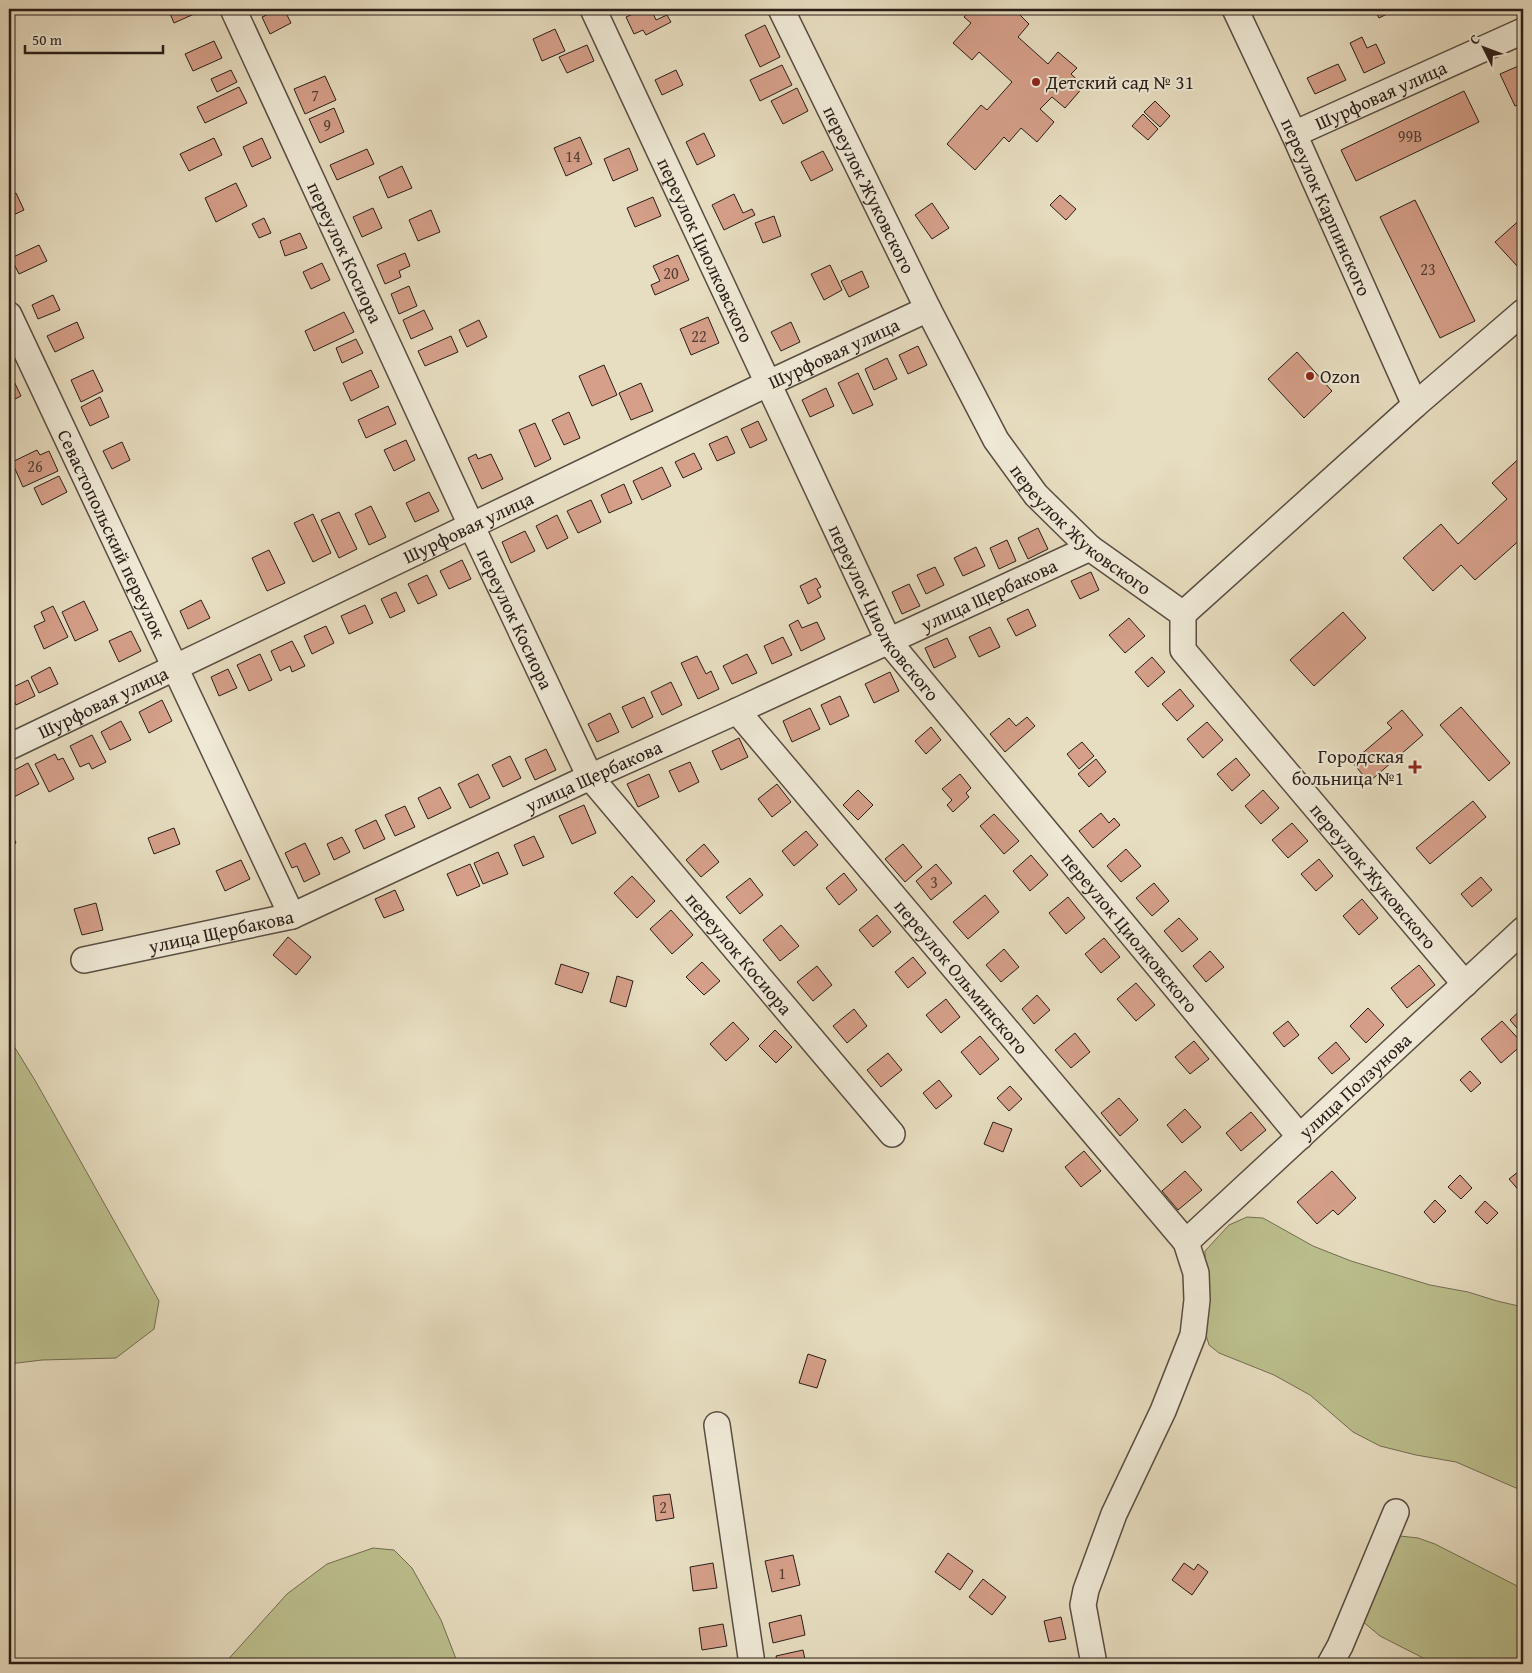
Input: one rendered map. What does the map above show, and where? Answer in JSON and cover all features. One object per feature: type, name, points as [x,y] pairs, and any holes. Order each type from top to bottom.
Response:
[{"type":"street","name":"переулок Косиора","points":[[233,9],[471,525],[590,777],[892,1134]]},
{"type":"street","name":"переулок Циолковского","points":[[593,9],[889,642],[1300,1137]]},
{"type":"street","name":"переулок Жуковского","points":[[781,9],[928,309],[996,440],[1036,494],[1090,548],[1183,614],[1183,650],[1466,984]]},
{"type":"street","name":"переулок Карпинского","points":[[1235,9],[1294,134],[1415,405]]},
{"type":"street","name":"Шурфовая улица","points":[[1294,134],[1523,31]]},
{"type":"street","name":"Шурфовая улица","points":[[9,747],[175,666],[928,309]]},
{"type":"street","points":[[1183,614],[1415,405],[1523,312]]},
{"type":"street","name":"Севастопольский переулок","points":[[9,315],[292,916]]},
{"type":"street","name":"улица Щербакова","points":[[84,960],[292,916],[1090,548]]},
{"type":"street","name":"переулок Ольминского","points":[[737,711],[1186,1242]]},
{"type":"street","name":"улица Ползунова","points":[[1186,1242],[1523,930]]},
{"type":"street","points":[[1094,1664],[1083,1605],[1098,1555],[1114,1514],[1163,1411],[1193,1335],[1198,1300],[1196,1273],[1186,1242]]},
{"type":"street","points":[[717,1424],[752,1664]]},
{"type":"street","points":[[1330,1664],[1340,1646],[1396,1512]]},
{"type":"green space","points":[[9,1038],[36,1082],[159,1301],[154,1329],[116,1358],[42,1360],[9,1364]]},
{"type":"green space","points":[[1247,1217],[1263,1218],[1313,1246],[1351,1261],[1430,1285],[1468,1292],[1523,1307],[1523,1491],[1456,1462],[1380,1446],[1353,1432],[1310,1395],[1274,1375],[1219,1353],[1209,1345],[1205,1332],[1205,1251],[1229,1225]]},
{"type":"green space","points":[[1400,1536],[1418,1538],[1435,1544],[1523,1589],[1523,1664],[1435,1664],[1380,1636],[1361,1620],[1393,1543]]},
{"type":"green space","points":[[373,1548],[394,1550],[412,1568],[441,1620],[458,1664],[224,1664],[287,1594],[327,1564]]},
{"type":"building","points":[[168,9],[202,9],[203,10],[174,23]]},
{"type":"building","points":[[284,9],[291,23],[270,34],[262,17]]},
{"type":"building","points":[[644,9],[651,9],[656,20],[667,15],[671,22],[646,35],[643,30],[634,34],[626,17]]},
{"type":"building","points":[[971,9],[1026,9],[1020,15],[1029,24],[1018,37],[1048,64],[1058,52],[1077,68],[1071,74],[1084,86],[1065,108],[1052,97],[1040,109],[1054,122],[1037,142],[1021,128],[1009,142],[1004,137],[975,170],[947,144],[981,105],[987,110],[1012,82],[979,52],[972,60],[953,43],[971,23],[964,17]]},
{"type":"building","points":[[1374,9],[1395,9],[1395,10],[1379,18]]},
{"type":"building","points":[[765,25],[780,57],[760,67],[745,35]]},
{"type":"building","points":[[555,29],[565,51],[542,61],[533,39]]},
{"type":"building","points":[[1362,37],[1367,48],[1376,44],[1385,63],[1364,73],[1350,43]]},
{"type":"building","points":[[214,41],[222,58],[193,71],[185,54]]},
{"type":"building","points":[[587,45],[594,61],[567,73],[559,57]]},
{"type":"building","points":[[1338,64],[1346,80],[1315,94],[1307,78]]},
{"type":"building","points":[[1523,64],[1523,103],[1515,106],[1500,74]]},
{"type":"building","points":[[782,65],[792,85],[760,101],[750,80]]},
{"type":"building","points":[[231,70],[237,82],[217,92],[211,79]]},
{"type":"building","points":[[676,70],[683,85],[662,95],[655,80]]},
{"type":"building","points":[[325,76],[336,100],[305,114],[294,89]]},
{"type":"building","points":[[239,87],[247,103],[205,123],[197,107]]},
{"type":"building","points":[[797,88],[808,111],[783,124],[771,101]]},
{"type":"building","points":[[1464,91],[1479,122],[1356,181],[1341,150]]},
{"type":"building","points":[[1155,101],[1170,116],[1160,127],[1144,112]]},
{"type":"building","points":[[334,108],[344,132],[320,143],[309,119]]},
{"type":"building","points":[[1143,114],[1158,129],[1148,140],[1132,126]]},
{"type":"building","points":[[704,133],[715,156],[697,165],[686,142]]},
{"type":"building","points":[[580,137],[592,164],[566,176],[554,148]]},
{"type":"building","points":[[214,138],[222,155],[189,171],[180,154]]},
{"type":"building","points":[[262,138],[271,158],[252,167],[243,147]]},
{"type":"building","points":[[629,148],[638,170],[613,181],[604,159]]},
{"type":"building","points":[[367,149],[374,164],[337,180],[330,165]]},
{"type":"building","points":[[823,151],[833,170],[811,181],[801,162]]},
{"type":"building","points":[[402,166],[412,188],[388,198],[379,177]]},
{"type":"building","points":[[236,183],[247,206],[216,222],[205,198]]},
{"type":"building","points":[[16,193],[24,210],[9,217],[9,196]]},
{"type":"building","points":[[734,194],[743,213],[752,209],[755,215],[724,230],[712,205]]},
{"type":"building","points":[[1060,195],[1076,209],[1066,220],[1050,205]]},
{"type":"building","points":[[653,197],[661,216],[635,227],[627,208]]},
{"type":"building","points":[[1415,200],[1475,321],[1440,338],[1380,217]]},
{"type":"building","points":[[932,203],[949,228],[932,239],[915,215]]},
{"type":"building","points":[[373,208],[382,228],[362,237],[353,217]]},
{"type":"building","points":[[431,210],[440,232],[418,241],[409,220]]},
{"type":"building","points":[[774,216],[781,236],[763,243],[755,223]]},
{"type":"building","points":[[1523,217],[1523,262],[1518,267],[1495,242]]},
{"type":"building","points":[[264,218],[271,233],[259,238],[252,224]]},
{"type":"building","points":[[300,233],[307,248],[285,256],[280,241]]},
{"type":"building","points":[[39,245],[47,261],[19,274],[11,258]]},
{"type":"building","points":[[405,253],[410,266],[399,271],[401,277],[385,284],[377,265]]},
{"type":"building","points":[[678,255],[689,280],[655,295],[651,285],[660,281],[653,266]]},
{"type":"building","points":[[322,263],[330,280],[311,289],[303,272]]},
{"type":"building","points":[[830,265],[842,290],[824,300],[811,274]]},
{"type":"building","points":[[862,271],[869,287],[849,297],[841,281]]},
{"type":"building","points":[[409,286],[417,306],[399,314],[391,294]]},
{"type":"building","points":[[53,295],[60,310],[38,319],[32,305]]},
{"type":"building","points":[[424,310],[433,329],[411,339],[403,320]]},
{"type":"building","points":[[344,312],[354,332],[314,351],[305,331]]},
{"type":"building","points":[[708,317],[719,343],[691,355],[680,329]]},
{"type":"building","points":[[479,320],[487,337],[467,347],[459,330]]},
{"type":"building","points":[[77,322],[84,338],[55,352],[47,336]]},
{"type":"building","points":[[791,322],[800,342],[781,351],[771,332]]},
{"type":"building","points":[[451,336],[458,352],[425,366],[418,351]]},
{"type":"building","points":[[356,339],[363,353],[342,363],[336,348]]},
{"type":"building","points":[[918,346],[927,365],[908,374],[899,355]]},
{"type":"building","points":[[1297,352],[1332,391],[1304,418],[1268,379]]},
{"type":"building","points":[[887,358],[897,379],[874,390],[865,369]]},
{"type":"building","points":[[604,365],[617,395],[592,406],[579,376]]},
{"type":"building","points":[[93,370],[103,391],[81,402],[71,380]]},
{"type":"building","points":[[371,370],[379,387],[351,401],[343,383]]},
{"type":"building","points":[[858,373],[873,405],[853,414],[838,383]]},
{"type":"building","points":[[11,375],[21,396],[9,402],[9,376]]},
{"type":"building","points":[[641,383],[653,411],[631,420],[619,393]]},
{"type":"building","points":[[826,388],[834,406],[810,417],[802,400]]},
{"type":"building","points":[[100,397],[109,417],[90,426],[81,407]]},
{"type":"building","points":[[388,406],[396,424],[366,438],[358,420]]},
{"type":"building","points":[[569,412],[580,438],[564,445],[552,420]]},
{"type":"building","points":[[758,421],[767,440],[750,448],[741,429]]},
{"type":"building","points":[[535,423],[551,459],[535,467],[519,430]]},
{"type":"building","points":[[727,436],[735,453],[717,461],[709,444]]},
{"type":"building","points":[[406,440],[415,460],[394,471],[384,450]]},
{"type":"building","points":[[122,442],[130,460],[112,469],[103,451]]},
{"type":"building","points":[[37,450],[40,455],[49,451],[58,471],[23,487],[12,462]]},
{"type":"building","points":[[694,453],[702,469],[683,478],[675,462]]},
{"type":"building","points":[[476,454],[478,459],[491,454],[503,479],[482,489],[468,458]]},
{"type":"building","points":[[1523,455],[1523,537],[1475,580],[1461,565],[1433,591],[1403,558],[1441,524],[1458,544],[1507,499],[1492,483]]},
{"type":"building","points":[[662,467],[671,486],[642,500],[633,481]]},
{"type":"building","points":[[59,476],[67,492],[42,505],[34,488]]},
{"type":"building","points":[[624,484],[632,503],[609,513],[601,495]]},
{"type":"building","points":[[429,492],[439,511],[415,522],[406,503]]},
{"type":"building","points":[[591,500],[601,522],[578,533],[567,511]]},
{"type":"building","points":[[371,506],[386,537],[369,545],[355,514]]},
{"type":"building","points":[[339,512],[357,549],[339,558],[321,520]]},
{"type":"building","points":[[313,514],[331,553],[313,562],[294,523]]},
{"type":"building","points":[[557,515],[568,538],[547,549],[536,526]]},
{"type":"building","points":[[1038,528],[1048,549],[1028,559],[1018,538]]},
{"type":"building","points":[[525,531],[535,551],[511,563],[502,542]]},
{"type":"building","points":[[1007,540],[1016,561],[999,569],[990,548]]},
{"type":"building","points":[[976,547],[985,566],[963,576],[954,558]]},
{"type":"building","points":[[269,550],[285,583],[267,591],[252,558]]},
{"type":"building","points":[[462,560],[471,579],[449,589],[440,571]]},
{"type":"building","points":[[935,567],[944,585],[926,594],[917,575]]},
{"type":"building","points":[[1091,572],[1099,590],[1080,599],[1071,581]]},
{"type":"building","points":[[427,575],[437,595],[418,604],[408,584]]},
{"type":"building","points":[[816,578],[821,587],[817,589],[821,597],[808,604],[800,586]]},
{"type":"building","points":[[909,584],[920,606],[902,614],[892,592]]},
{"type":"building","points":[[396,592],[405,611],[390,618],[381,599]]},
{"type":"building","points":[[201,600],[210,618],[188,629],[180,611]]},
{"type":"building","points":[[84,601],[98,630],[75,641],[62,612]]},
{"type":"building","points":[[365,605],[373,623],[349,634],[341,616]]},
{"type":"building","points":[[53,606],[68,637],[44,649],[34,626],[45,621],[41,612]]},
{"type":"building","points":[[1028,609],[1036,626],[1016,636],[1007,619]]},
{"type":"building","points":[[1343,612],[1366,638],[1314,686],[1290,660]]},
{"type":"building","points":[[1129,618],[1145,636],[1125,653],[1109,635]]},
{"type":"building","points":[[798,620],[802,628],[817,622],[825,639],[801,651],[789,625]]},
{"type":"building","points":[[326,626],[334,643],[312,654],[304,636]]},
{"type":"building","points":[[990,627],[1000,647],[979,657],[969,637]]},
{"type":"building","points":[[131,631],[141,651],[119,662],[109,641]]},
{"type":"building","points":[[783,637],[792,655],[772,664],[764,646]]},
{"type":"building","points":[[947,638],[956,657],[934,668],[925,648]]},
{"type":"building","points":[[292,641],[305,666],[292,672],[290,666],[280,671],[271,651]]},
{"type":"building","points":[[260,654],[272,680],[249,691],[237,665]]},
{"type":"building","points":[[747,654],[757,673],[732,684],[723,666]]},
{"type":"building","points":[[697,656],[706,674],[711,671],[719,689],[698,699],[681,663]]},
{"type":"building","points":[[1152,657],[1165,672],[1148,687],[1135,672]]},
{"type":"building","points":[[50,667],[58,684],[39,693],[31,677]]},
{"type":"building","points":[[228,669],[237,688],[219,696],[211,677]]},
{"type":"building","points":[[890,672],[899,691],[874,703],[865,684]]},
{"type":"building","points":[[28,680],[35,696],[16,705],[9,689]]},
{"type":"building","points":[[671,682],[682,705],[662,715],[651,692]]},
{"type":"building","points":[[1180,689],[1194,706],[1177,721],[1162,704]]},
{"type":"building","points":[[840,696],[849,716],[830,725],[821,705]]},
{"type":"building","points":[[644,697],[653,717],[632,728],[622,707]]},
{"type":"building","points":[[162,700],[172,721],[149,733],[139,712]]},
{"type":"building","points":[[1461,707],[1510,763],[1489,781],[1440,725]]},
{"type":"building","points":[[810,708],[820,729],[792,742],[783,721]]},
{"type":"building","points":[[1402,710],[1423,735],[1369,782],[1352,762],[1392,728],[1387,723]]},
{"type":"building","points":[[610,713],[619,732],[597,742],[588,724]]},
{"type":"building","points":[[1027,717],[1035,726],[1005,752],[990,734],[1009,718],[1016,726]]},
{"type":"building","points":[[121,721],[131,740],[110,750],[101,732]]},
{"type":"building","points":[[1207,722],[1223,740],[1203,758],[1187,739]]},
{"type":"building","points":[[931,727],[941,740],[926,754],[915,741]]},
{"type":"building","points":[[92,735],[106,762],[92,769],[89,763],[80,767],[70,746]]},
{"type":"building","points":[[739,738],[748,757],[721,770],[712,751]]},
{"type":"building","points":[[1082,742],[1094,756],[1079,769],[1067,754]]},
{"type":"building","points":[[546,749],[556,770],[535,780],[525,759]]},
{"type":"building","points":[[55,754],[58,760],[63,758],[74,779],[49,792],[35,764]]},
{"type":"building","points":[[510,756],[521,778],[503,787],[492,765]]},
{"type":"building","points":[[1236,758],[1250,775],[1232,791],[1217,774]]},
{"type":"building","points":[[1096,759],[1106,772],[1089,787],[1078,774]]},
{"type":"building","points":[[690,762],[699,782],[679,792],[669,771]]},
{"type":"building","points":[[28,763],[39,784],[10,799],[9,773]]},
{"type":"building","points":[[478,774],[490,798],[470,808],[458,784]]},
{"type":"building","points":[[649,774],[659,797],[638,807],[627,784]]},
{"type":"building","points":[[960,774],[971,788],[966,793],[969,797],[953,812],[947,805],[952,800],[942,789]]},
{"type":"building","points":[[777,784],[791,802],[772,817],[758,799]]},
{"type":"building","points":[[440,787],[451,808],[428,819],[418,798]]},
{"type":"building","points":[[858,790],[873,805],[858,820],[843,805]]},
{"type":"building","points":[[1263,790],[1279,808],[1261,824],[1245,806]]},
{"type":"building","points":[[1473,801],[1486,817],[1430,864],[1416,848]]},
{"type":"building","points":[[584,805],[596,833],[572,844],[559,816]]},
{"type":"building","points":[[405,806],[415,827],[395,836],[385,815]]},
{"type":"building","points":[[1101,813],[1109,823],[1114,818],[1120,825],[1093,848],[1079,831]]},
{"type":"building","points":[[994,814],[1019,841],[1004,854],[980,826]]},
{"type":"building","points":[[376,820],[385,839],[364,849],[355,830]]},
{"type":"building","points":[[1292,823],[1308,841],[1288,858],[1272,840]]},
{"type":"building","points":[[9,828],[16,843],[9,847]]},
{"type":"building","points":[[174,828],[180,844],[154,854],[148,838]]},
{"type":"building","points":[[806,831],[818,845],[794,866],[782,851]]},
{"type":"building","points":[[534,836],[544,857],[523,866],[514,845]]},
{"type":"building","points":[[342,837],[350,852],[334,860],[327,844]]},
{"type":"building","points":[[305,843],[320,874],[304,882],[297,866],[292,868],[285,853]]},
{"type":"building","points":[[704,844],[719,862],[701,877],[686,860]]},
{"type":"building","points":[[903,844],[922,867],[905,882],[885,859]]},
{"type":"building","points":[[1126,849],[1141,866],[1121,882],[1107,866]]},
{"type":"building","points":[[498,852],[508,874],[483,884],[474,863]]},
{"type":"building","points":[[1031,855],[1048,875],[1030,891],[1013,871]]},
{"type":"building","points":[[1319,859],[1333,876],[1316,891],[1301,874]]},
{"type":"building","points":[[241,860],[250,879],[225,891],[216,871]]},
{"type":"building","points":[[470,864],[480,886],[457,896],[447,874]]},
{"type":"building","points":[[936,864],[952,883],[931,900],[916,881]]},
{"type":"building","points":[[844,873],[857,890],[839,905],[826,888]]},
{"type":"building","points":[[632,876],[655,901],[637,918],[614,893]]},
{"type":"building","points":[[1481,877],[1492,890],[1472,907],[1461,894]]},
{"type":"building","points":[[750,878],[763,895],[740,914],[726,897]]},
{"type":"building","points":[[1154,883],[1169,901],[1152,916],[1136,898]]},
{"type":"building","points":[[395,890],[404,910],[384,918],[375,899]]},
{"type":"building","points":[[985,895],[999,912],[968,939],[953,922]]},
{"type":"building","points":[[1068,897],[1085,918],[1066,934],[1049,913]]},
{"type":"building","points":[[1362,899],[1378,918],[1359,935],[1343,916]]},
{"type":"building","points":[[96,903],[103,930],[82,935],[74,909]]},
{"type":"building","points":[[671,910],[693,935],[672,954],[650,929]]},
{"type":"building","points":[[877,915],[891,932],[873,947],[859,930]]},
{"type":"building","points":[[1179,918],[1198,939],[1182,952],[1164,931]]},
{"type":"building","points":[[781,925],[799,946],[780,961],[763,940]]},
{"type":"building","points":[[288,937],[311,957],[296,975],[273,955]]},
{"type":"building","points":[[1104,938],[1120,957],[1101,973],[1085,954]]},
{"type":"building","points":[[1004,949],[1019,967],[1001,982],[986,965]]},
{"type":"building","points":[[1210,951],[1224,967],[1206,982],[1193,966]]},
{"type":"building","points":[[913,957],[926,973],[908,988],[895,972]]},
{"type":"building","points":[[702,962],[720,981],[704,995],[686,977]]},
{"type":"building","points":[[561,964],[589,973],[582,993],[555,984]]},
{"type":"building","points":[[1419,965],[1435,985],[1407,1008],[1391,988]]},
{"type":"building","points":[[817,966],[832,985],[813,1001],[797,982]]},
{"type":"building","points":[[617,976],[633,981],[626,1007],[610,1002]]},
{"type":"building","points":[[1136,983],[1155,1005],[1136,1021],[1117,999]]},
{"type":"building","points":[[1037,995],[1050,1010],[1034,1024],[1022,1009]]},
{"type":"building","points":[[946,999],[960,1017],[941,1033],[926,1015]]},
{"type":"building","points":[[1368,1008],[1384,1025],[1366,1043],[1350,1026]]},
{"type":"building","points":[[1523,1008],[1523,1035],[1510,1020]]},
{"type":"building","points":[[854,1009],[867,1026],[847,1043],[833,1026]]},
{"type":"building","points":[[1288,1021],[1299,1035],[1284,1047],[1273,1033]]},
{"type":"building","points":[[1502,1021],[1523,1044],[1501,1063],[1481,1039]]},
{"type":"building","points":[[733,1022],[749,1039],[726,1061],[710,1044]]},
{"type":"building","points":[[775,1030],[792,1047],[776,1063],[759,1046]]},
{"type":"building","points":[[1075,1033],[1090,1052],[1071,1068],[1055,1050]]},
{"type":"building","points":[[980,1036],[999,1059],[980,1075],[961,1052]]},
{"type":"building","points":[[1194,1041],[1209,1059],[1190,1074],[1175,1057]]},
{"type":"building","points":[[1336,1042],[1350,1059],[1332,1074],[1318,1058]]},
{"type":"building","points":[[888,1053],[902,1070],[881,1087],[867,1070]]},
{"type":"building","points":[[1470,1071],[1481,1083],[1471,1092],[1460,1080]]},
{"type":"building","points":[[939,1080],[952,1096],[936,1109],[923,1093]]},
{"type":"building","points":[[1010,1086],[1022,1099],[1009,1111],[997,1098]]},
{"type":"building","points":[[1119,1098],[1138,1120],[1120,1136],[1101,1113]]},
{"type":"building","points":[[1185,1109],[1201,1127],[1182,1143],[1167,1125]]},
{"type":"building","points":[[1251,1112],[1266,1130],[1241,1151],[1226,1133]]},
{"type":"building","points":[[993,1122],[1012,1129],[1003,1152],[984,1144]]},
{"type":"building","points":[[1084,1151],[1101,1171],[1081,1187],[1065,1167]]},
{"type":"building","points":[[1523,1168],[1523,1193],[1522,1194],[1509,1179]]},
{"type":"building","points":[[1185,1171],[1202,1190],[1178,1210],[1162,1191]]},
{"type":"building","points":[[1332,1171],[1356,1198],[1338,1215],[1333,1210],[1317,1224],[1297,1202]]},
{"type":"building","points":[[1460,1175],[1472,1188],[1461,1199],[1448,1187]]},
{"type":"building","points":[[1435,1200],[1446,1211],[1434,1223],[1424,1212]]},
{"type":"building","points":[[1485,1201],[1498,1213],[1487,1224],[1475,1212]]},
{"type":"building","points":[[808,1354],[826,1360],[817,1388],[799,1383]]},
{"type":"building","points":[[670,1494],[674,1518],[656,1521],[653,1496]]},
{"type":"building","points":[[948,1553],[973,1571],[960,1590],[935,1572]]},
{"type":"building","points":[[793,1555],[800,1585],[772,1592],[765,1561]]},
{"type":"building","points":[[713,1563],[717,1588],[693,1591],[690,1567]]},
{"type":"building","points":[[1184,1563],[1194,1570],[1198,1564],[1208,1572],[1192,1595],[1172,1580]]},
{"type":"building","points":[[983,1579],[1006,1597],[992,1615],[969,1597]]},
{"type":"building","points":[[801,1615],[805,1635],[773,1643],[769,1623]]},
{"type":"building","points":[[1061,1617],[1066,1639],[1049,1642],[1044,1621]]},
{"type":"building","points":[[723,1624],[727,1646],[702,1650],[699,1628]]},
{"type":"building","points":[[803,1650],[806,1664],[778,1664],[776,1656]]},
{"type":"place","name":"Детский сад № 31","points":[[1036,82]]},
{"type":"place","name":"Ozon","points":[[1310,376]]},
{"type":"place","name":"Городская больница №1","points":[[1415,767]]}]
